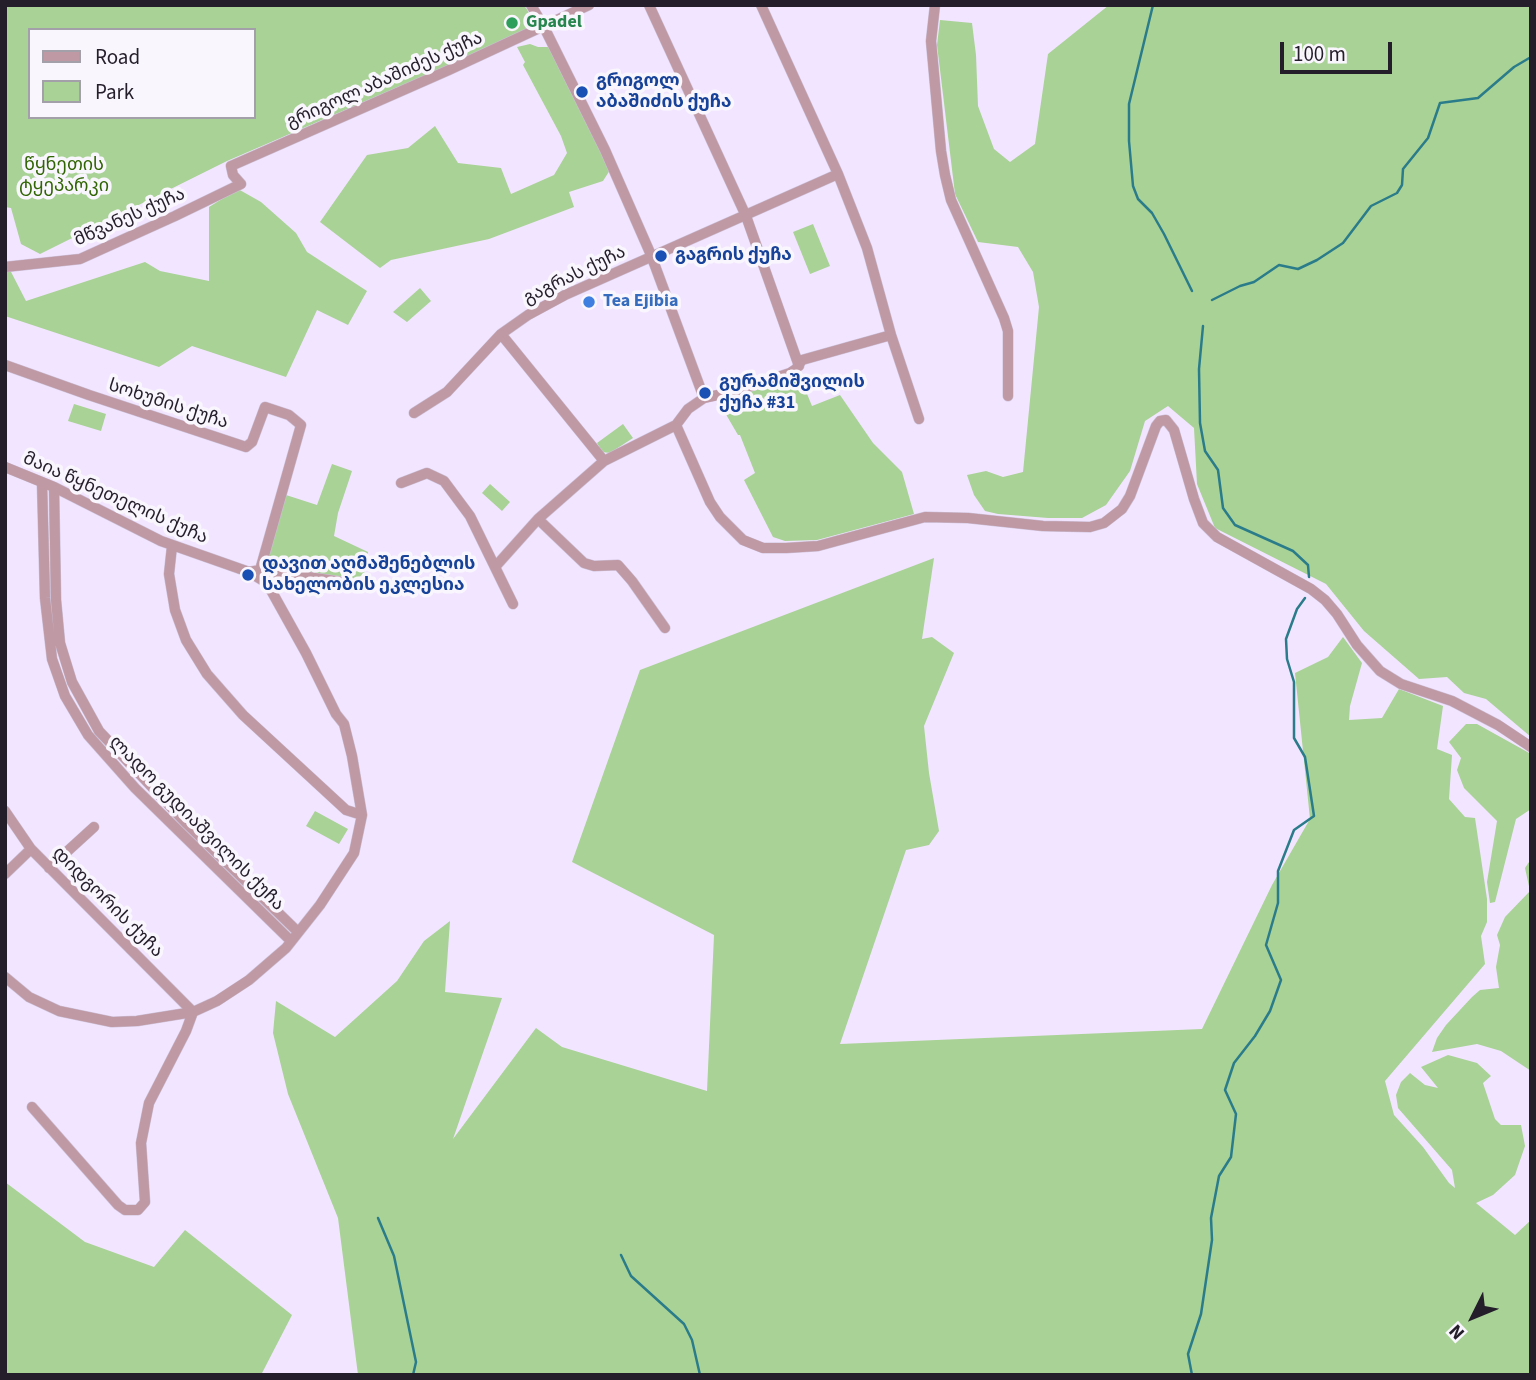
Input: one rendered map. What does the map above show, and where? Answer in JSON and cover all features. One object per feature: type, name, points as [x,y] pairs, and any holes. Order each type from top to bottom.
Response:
[{"type":"street","points":[[531,5],[605,150],[651,255],[704,398]]},
{"type":"street","name":"გრიგოლ აბაშიძეს ქუჩა","points":[[232,166],[589,5]]},
{"type":"street","points":[[649,5],[746,216],[799,366]]},
{"type":"street","points":[[761,5],[838,174],[867,248],[891,335],[919,419]]},
{"type":"street","points":[[935,5],[931,41],[943,163],[951,200],[1008,331],[1008,396]]},
{"type":"street","name":"მწვანეს ქუჩა","points":[[5,267],[80,258],[92,253],[241,184],[233,175],[232,166]]},
{"type":"street","name":"გაგრას ქუჩა","points":[[414,413],[447,392],[501,334],[528,315],[651,255],[838,174]]},
{"type":"street","points":[[501,334],[604,461]]},
{"type":"street","points":[[495,567],[538,519],[604,461],[676,425],[688,409],[704,398],[794,371],[802,360],[891,335]]},
{"type":"street","name":"სოხუმის ქუჩა","points":[[5,365],[246,447],[252,442],[265,407],[289,415],[302,425],[260,570]]},
{"type":"street","points":[[676,425],[710,502],[729,527],[743,540],[763,548],[794,548],[818,546],[925,517],[968,518],[1043,526],[1090,527],[1104,523],[1122,509],[1130,496],[1156,426],[1160,421],[1166,420],[1174,430],[1203,523],[1217,537],[1325,600],[1357,645],[1380,671],[1401,684],[1452,701],[1498,725],[1531,747]]},
{"type":"street","name":"მაია წყნეთელის ქუჩა","points":[[5,467],[54,487],[172,545],[248,572],[267,583],[344,724],[362,815],[354,853],[320,905],[286,948],[249,980],[217,1001],[193,1012],[112,1022],[59,1011],[29,997],[5,977]]},
{"type":"street","points":[[401,483],[428,472],[444,481],[470,516],[513,604]]},
{"type":"street","name":"ლადო გუდიაშვილის ქუჩა","points":[[42,482],[50,538]]},
{"type":"street","name":"ლადო გუდიაშვილის ქუჩა","points":[[54,487],[46,598],[52,659],[65,696],[88,736],[135,788],[291,941]]},
{"type":"street","points":[[538,519],[584,564],[618,565],[665,628]]},
{"type":"street","points":[[172,545],[169,574],[175,610],[186,640],[207,674],[243,715],[345,810],[362,815]]},
{"type":"street","name":"ლადო გუდიაშვილის ქუჩა","points":[[50,566],[60,643],[72,682],[99,731],[298,932]]},
{"type":"street","points":[[248,572],[260,570],[363,585]]},
{"type":"street","points":[[100,749],[108,741]]},
{"type":"street","name":"დიდგორის ქუჩა","points":[[5,811],[31,849],[193,1012]]},
{"type":"street","points":[[49,868],[94,827]]},
{"type":"street","points":[[5,874],[31,849]]},
{"type":"street","points":[[216,869],[224,860]]},
{"type":"street","points":[[32,1107],[118,1205],[125,1210],[138,1210],[145,1202],[141,1143],[149,1103],[193,1012]]},
{"type":"green space","name":"წყნეთის ტყეპარკი","points":[[5,5],[524,5],[537,25],[227,161],[40,254],[21,244],[11,208],[5,207]]},
{"type":"green space","points":[[1109,5],[1531,5],[1531,737],[1486,699],[1464,693],[1447,677],[1419,679],[1364,631],[1326,584],[1215,528],[1197,484],[1194,428],[1168,406],[1145,421],[1130,471],[1106,505],[1082,518],[998,514],[985,511],[974,495],[967,475],[986,471],[1003,477],[1023,472],[1039,307],[1033,272],[1018,247],[978,242],[955,194],[937,45],[940,20],[972,23],[978,106],[994,149],[1010,162],[1035,144],[1048,54]]},
{"type":"green space","points":[[530,44],[549,47],[610,170],[603,181],[569,192],[574,207],[489,239],[391,260],[380,268],[320,222],[367,155],[408,148],[435,126],[458,163],[501,168],[511,194],[554,175],[567,153],[561,136],[523,65],[525,62],[517,47]]},
{"type":"green space","points":[[238,189],[261,202],[296,233],[307,252],[367,291],[348,325],[317,310],[286,377],[192,346],[159,367],[5,316],[5,269],[9,268],[26,301],[145,262],[160,271],[209,281],[209,207]]},
{"type":"green space","points":[[813,224],[830,266],[810,274],[793,232]]},
{"type":"green space","points":[[420,288],[431,301],[407,322],[393,312]]},
{"type":"green space","points":[[798,372],[812,406],[840,395],[873,443],[902,472],[914,514],[817,540],[785,541],[773,537],[744,480],[755,473],[740,435],[717,399]]},
{"type":"green space","points":[[74,404],[106,414],[101,431],[68,421]]},
{"type":"green space","points":[[623,424],[633,438],[610,453],[602,452],[597,443]]},
{"type":"green space","points":[[332,464],[352,471],[338,513],[334,536],[368,552],[365,572],[356,580],[266,565],[286,495],[317,505]]},
{"type":"green space","points":[[490,484],[510,502],[502,511],[482,493]]},
{"type":"green space","points":[[934,558],[922,639],[932,637],[954,653],[924,726],[939,831],[929,845],[906,850],[840,1044],[1202,1029],[1272,885],[1310,819],[1295,673],[1328,657],[1343,637],[1362,663],[1350,706],[1349,720],[1382,718],[1399,689],[1443,706],[1437,749],[1452,755],[1449,799],[1465,817],[1475,818],[1487,899],[1487,922],[1481,936],[1485,964],[1385,1081],[1394,1115],[1455,1188],[1452,1170],[1398,1108],[1396,1095],[1401,1082],[1410,1073],[1425,1085],[1438,1088],[1421,1067],[1448,1055],[1477,1063],[1491,1076],[1483,1083],[1495,1119],[1501,1125],[1521,1125],[1525,1146],[1515,1175],[1493,1195],[1476,1203],[1515,1235],[1531,1220],[1531,1375],[358,1375],[338,1218],[288,1094],[273,1033],[276,1001],[335,1037],[397,981],[424,941],[450,921],[445,992],[502,998],[453,1139],[536,1028],[562,1047],[707,1091],[714,935],[572,862],[640,670]]},
{"type":"green space","points":[[1466,724],[1477,724],[1531,754],[1531,809],[1516,819],[1495,902],[1490,903],[1487,882],[1497,821],[1464,788],[1457,770],[1461,758],[1449,742]]},
{"type":"green space","points":[[315,811],[348,829],[339,844],[306,826]]},
{"type":"green space","points":[[1531,859],[1531,1071],[1501,1051],[1477,1044],[1432,1052],[1446,1025],[1472,997],[1480,990],[1499,988],[1496,967],[1500,945],[1497,935],[1505,917],[1530,891],[1525,868]]},
{"type":"green space","points":[[5,1182],[85,1242],[154,1267],[185,1230],[292,1315],[261,1375],[5,1375]]},
{"type":"waterway","points":[[1153,5],[1129,104],[1133,186],[1138,199],[1152,213],[1164,234],[1192,291]]},
{"type":"waterway","points":[[1212,300],[1254,282],[1279,265],[1298,269],[1343,243],[1371,206],[1397,193],[1402,185],[1403,169],[1428,138],[1440,103],[1478,98],[1514,67],[1531,57]]},
{"type":"waterway","points":[[1203,326],[1199,369],[1200,423],[1205,451],[1218,470],[1223,508],[1235,525],[1293,551],[1308,565],[1309,577]]},
{"type":"waterway","points":[[1192,1375],[1188,1354],[1201,1314],[1212,1240],[1211,1218],[1219,1176],[1231,1157],[1236,1114],[1225,1090],[1234,1063],[1270,1011],[1281,980],[1266,945],[1278,903],[1278,871],[1294,830],[1314,816],[1305,757],[1294,738],[1294,682],[1287,659],[1286,639],[1297,609],[1305,598]]},
{"type":"waterway","points":[[378,1218],[394,1256],[416,1362],[413,1375]]},
{"type":"waterway","points":[[621,1255],[631,1276],[684,1324],[692,1340],[700,1375]]},
{"type":"place","name":"Gpadel","points":[[512,23]]},
{"type":"place","name":"გრიგოლ აბაშიძის ქუჩა","points":[[582,92]]},
{"type":"place","name":"გაგრის ქუჩა","points":[[661,256]]},
{"type":"place","name":"Tea Ejibia","points":[[589,302]]},
{"type":"place","name":"გურამიშვილის ქუჩა #31","points":[[705,393]]},
{"type":"place","name":"დავით აღმაშენებლის სახელობის ეკლესია","points":[[248,575]]}]
